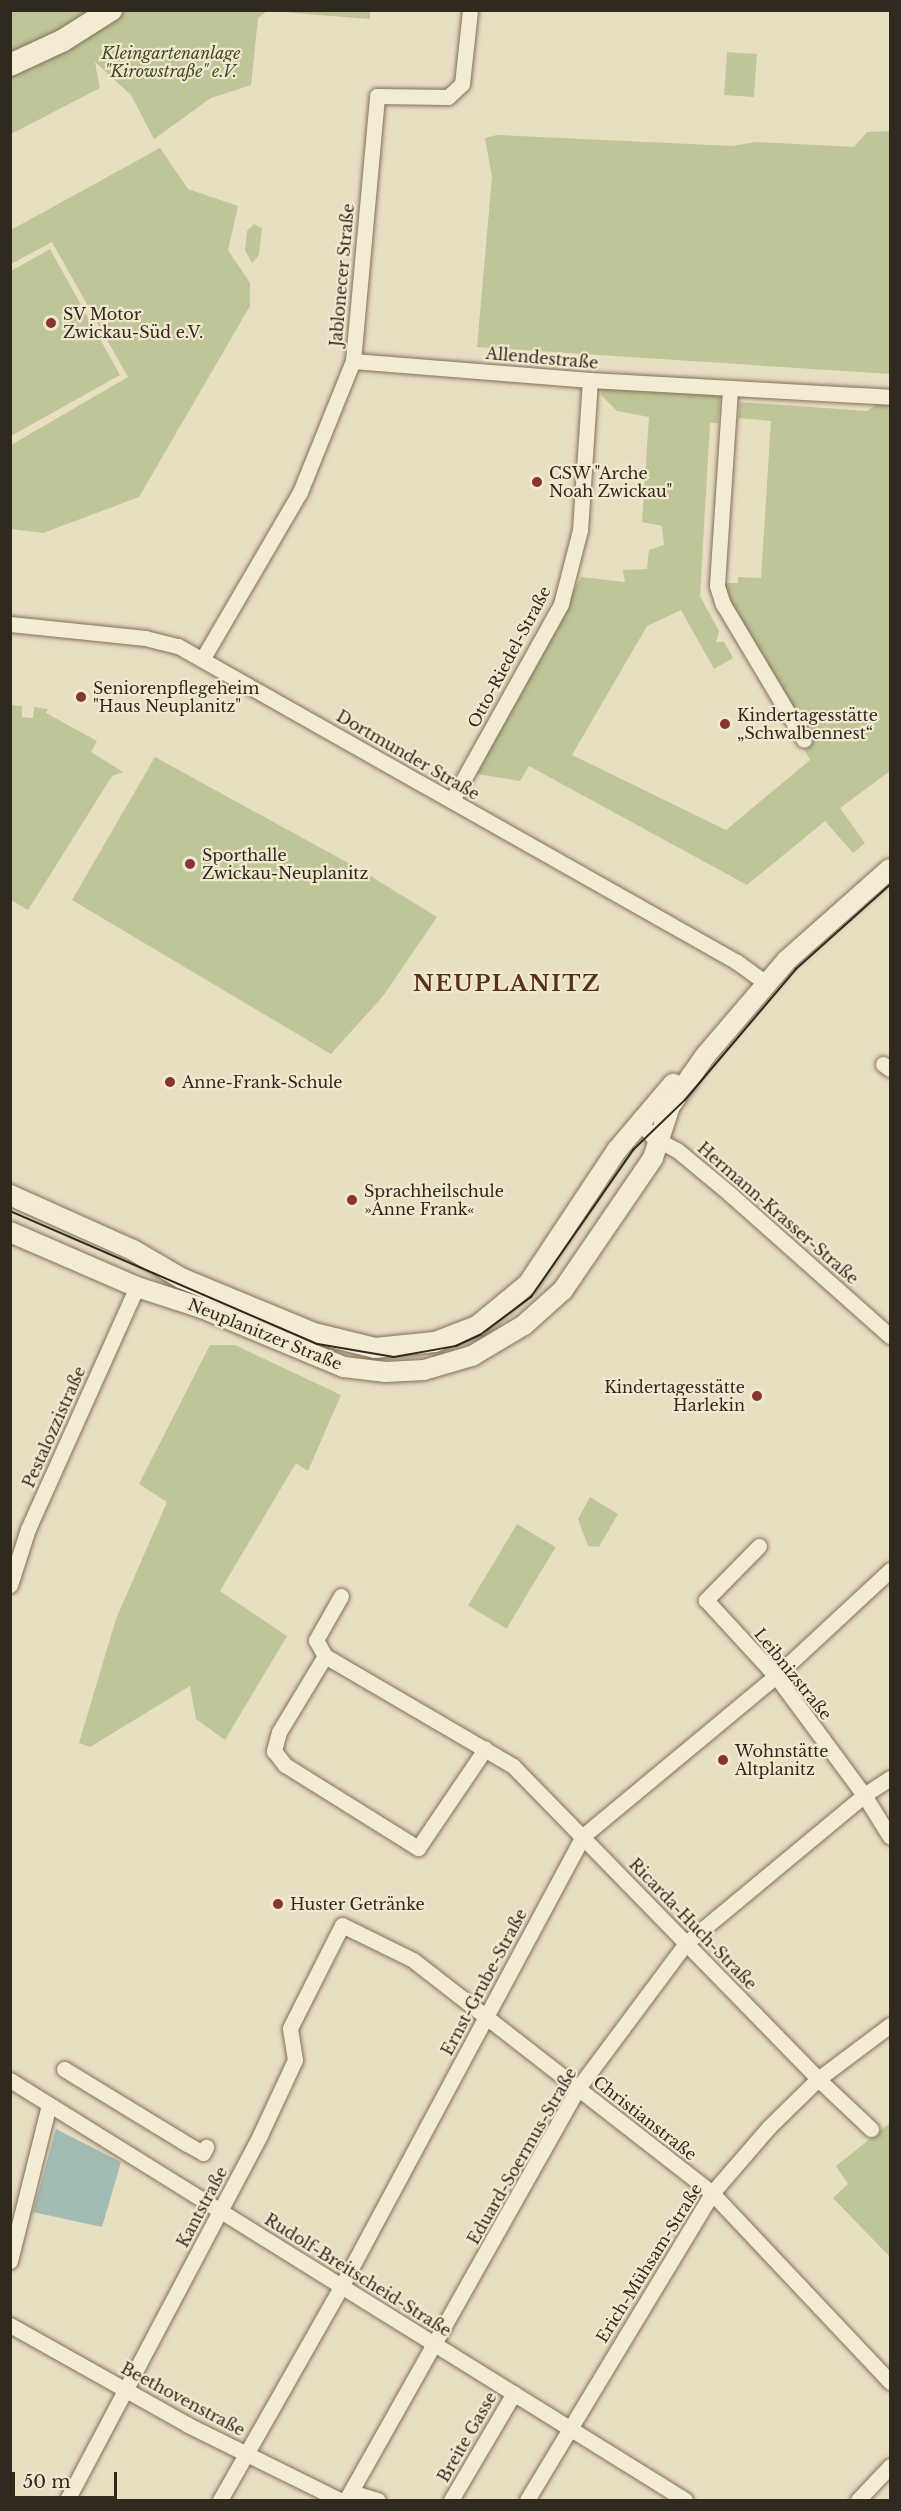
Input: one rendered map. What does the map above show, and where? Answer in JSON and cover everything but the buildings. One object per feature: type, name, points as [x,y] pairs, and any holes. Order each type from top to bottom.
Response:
[{"type":"main road","points":[[10,65],[62,41],[111,10]]},
{"type":"street","name":"Jablonecer Straße","points":[[203,658],[300,492],[353,361],[377,96],[448,97],[462,84],[470,10]]},
{"type":"street","name":"Allendestraße","points":[[353,361],[590,380],[891,397]]},
{"type":"street","name":"Otto-Riedel-Straße","points":[[452,800],[561,604],[580,530],[590,380]]},
{"type":"street","points":[[730,389],[717,586],[723,604],[804,740]]},
{"type":"street","name":"Dortmunder Straße","points":[[10,624],[145,638],[178,646],[203,658],[737,962],[765,983]]},
{"type":"street","name":"Neuplanitzer Straße","points":[[10,1232],[137,1287],[173,1297],[344,1366],[393,1372],[448,1365],[494,1346],[563,1290],[653,1158],[670,1106],[705,1056],[765,983],[891,869]]},
{"type":"street","name":"Neuplanitzer Straße","points":[[10,1195],[125,1246],[147,1262],[293,1326],[339,1342],[375,1348],[435,1342],[477,1326],[528,1284],[640,1122],[679,1076],[705,1056]]},
{"type":"street","name":"Hermann-Krasser-Straße","points":[[640,1122],[657,1140],[677,1150],[744,1207],[891,1336]]},
{"type":"street","points":[[137,1287],[147,1262]]},
{"type":"street","name":"Pestalozzistraße","points":[[10,1585],[28,1529],[137,1287]]},
{"type":"street","name":"Leibnizstraße","points":[[759,1546],[706,1599],[776,1676],[864,1795],[891,1837]]},
{"type":"street","name":"Ernst-Grube-Straße","points":[[220,2500],[341,2287],[583,1836],[776,1676],[891,1570]]},
{"type":"street","points":[[341,1596],[316,1640],[325,1656],[279,1732],[274,1751],[285,1765],[418,1848],[485,1749]]},
{"type":"street","name":"Ricarda-Huch-Straße","points":[[325,1656],[513,1766],[818,2079],[872,2129]]},
{"type":"street","name":"Eduard-Soermus-Straße","points":[[346,2498],[436,2344],[578,2088],[686,1943],[864,1795],[891,1778]]},
{"type":"street","name":"Christianstraße","points":[[342,1925],[413,1960],[712,2193],[891,2382]]},
{"type":"street","name":"Kantstraße","points":[[67,2500],[220,2210],[295,2060],[290,2028],[342,1925]]},
{"type":"street","name":"Erich-Mühsam-Straße","points":[[527,2500],[712,2193],[818,2079],[891,2025]]},
{"type":"street","points":[[64,2069],[203,2153],[206,2147]]},
{"type":"street","name":"Rudolf-Breitscheid-Straße","points":[[10,2080],[436,2344],[678,2499]]},
{"type":"street","points":[[10,2261],[49,2105]]},
{"type":"street","name":"Beethovenstraße","points":[[10,2325],[126,2390],[246,2453],[346,2498]]},
{"type":"street","name":"Breite Gasse","points":[[451,2500],[514,2393]]},
{"type":"street","points":[[858,2500],[891,2466]]},
{"type":"street","points":[[346,2498],[378,2500]]},
{"type":"green space","points":[[11,11],[267,11],[258,18],[251,85],[211,98],[154,139],[131,95],[95,62],[100,88],[11,134]]},
{"type":"green space","name":"Kleingartenanlage \"Kirowstraße\" e.V.","points":[[270,11],[370,11],[370,19]]},
{"type":"green space","points":[[727,52],[757,54],[754,97],[724,95]]},
{"type":"green space","points":[[890,131],[890,374],[477,347],[492,177],[485,138],[497,135],[732,146],[756,142],[854,147],[867,132]]},
{"type":"green space","points":[[160,148],[188,189],[238,206],[228,250],[250,283],[250,306],[139,497],[43,533],[11,529],[11,445],[128,377],[52,242],[11,264],[11,230]]},
{"type":"green space","points":[[254,224],[262,228],[259,255],[252,263],[245,250],[247,231]]},
{"type":"green space","name":"SV Motor Zwickau-Süd e.V.","points":[[50,249],[120,375],[11,436],[11,271]]},
{"type":"green space","points":[[602,386],[706,392],[720,397],[718,423],[710,423],[700,596],[719,631],[716,642],[724,642],[733,658],[714,669],[681,610],[647,626],[572,755],[726,830],[810,760],[726,600],[721,583],[738,583],[738,577],[761,578],[771,421],[738,418],[740,402],[867,411],[877,404],[890,404],[890,771],[840,808],[865,843],[853,853],[825,821],[747,885],[529,766],[520,781],[477,774],[581,577],[625,582],[623,570],[647,569],[649,550],[664,545],[662,526],[642,522],[649,417],[617,411],[601,395]]},
{"type":"green space","points":[[11,705],[22,706],[22,717],[33,718],[34,707],[48,709],[46,713],[97,741],[91,752],[123,772],[112,776],[28,910],[11,900]]},
{"type":"green space","points":[[155,757],[359,869],[437,917],[383,996],[331,1054],[72,900]]},
{"type":"green space","points":[[210,1345],[235,1345],[341,1395],[308,1471],[296,1463],[220,1591],[287,1636],[225,1740],[196,1719],[190,1686],[90,1747],[79,1743],[116,1619],[167,1502],[139,1484]]},
{"type":"green space","points":[[590,1497],[618,1514],[599,1547],[588,1546],[578,1519]]},
{"type":"green space","points":[[517,1524],[556,1547],[507,1629],[468,1605]]},
{"type":"green space","points":[[890,2123],[890,2257],[833,2198],[848,2184],[836,2166]]},
{"type":"water","points":[[56,2129],[121,2162],[102,2227],[33,2212]]},
{"type":"tram line","points":[[10,1211],[318,1344],[394,1357],[456,1346],[480,1335],[531,1297],[633,1150],[685,1100],[796,969],[890,885]]},
{"type":"place","name":"SV Motor Zwickau-Süd e.V.","points":[[51,323]]},
{"type":"place","name":"CSW \"Arche Noah Zwickau\"","points":[[537,482]]},
{"type":"place","name":"Seniorenpflegeheim \"Haus Neuplanitz\"","points":[[81,697]]},
{"type":"place","name":"Kindertagesstätte „Schwalbennest“","points":[[725,724]]},
{"type":"place","name":"Sporthalle Zwickau-Neuplanitz","points":[[190,864]]},
{"type":"place","name":"Anne-Frank-Schule","points":[[170,1082]]},
{"type":"place","name":"Sprachheilschule »Anne Frank«","points":[[352,1200]]},
{"type":"place","name":"Kindertagesstätte Harlekin","points":[[757,1396]]},
{"type":"place","name":"Wohnstätte Altplanitz","points":[[723,1760]]},
{"type":"place","name":"Huster Getränke","points":[[278,1904]]},
{"type":"district","name":"NEUPLANITZ","points":[[507,984]]}]
